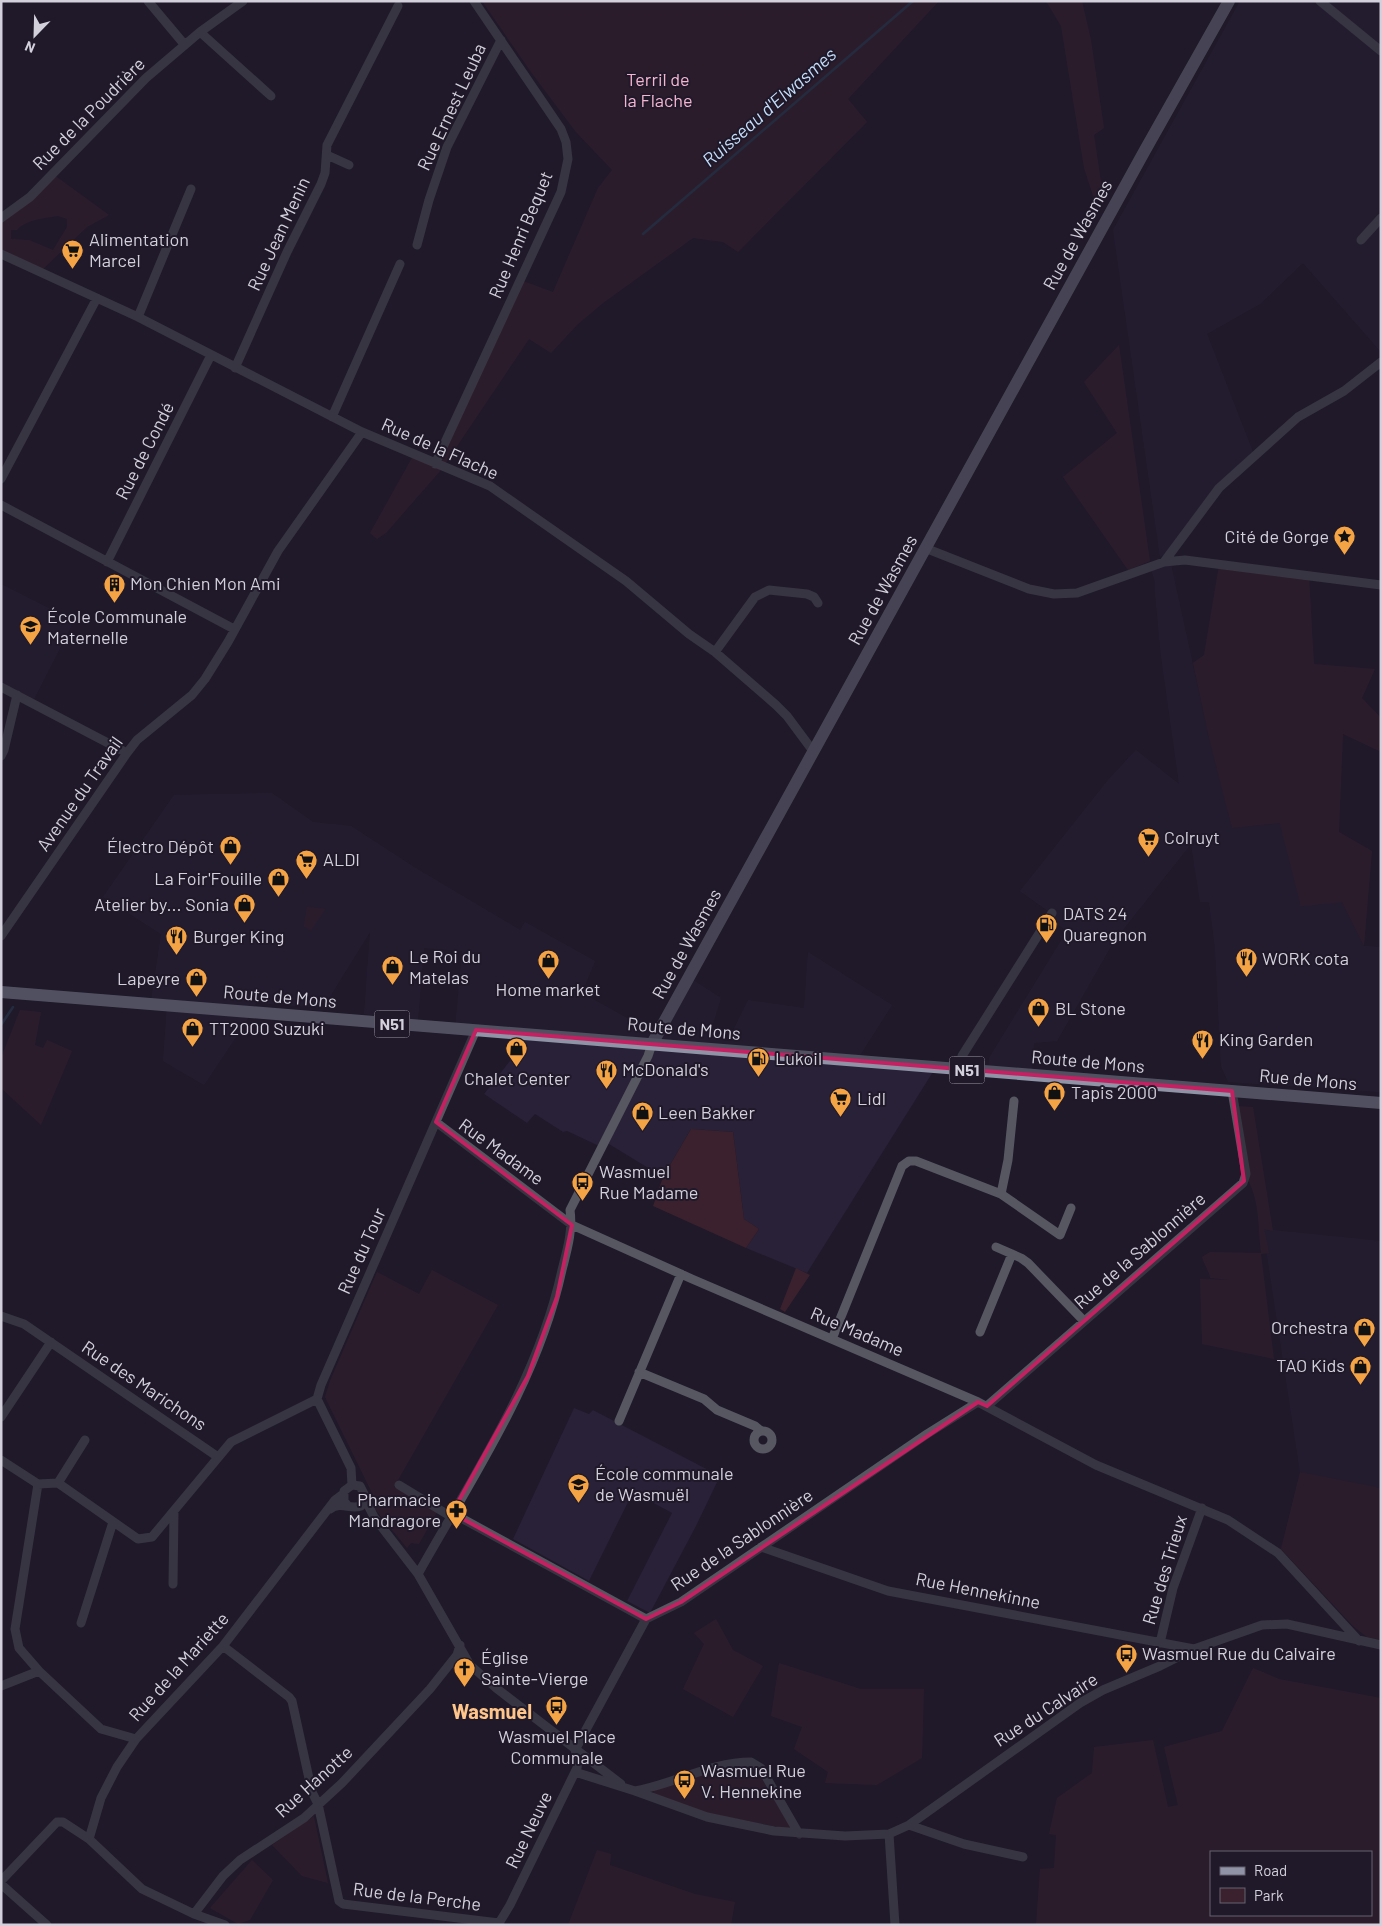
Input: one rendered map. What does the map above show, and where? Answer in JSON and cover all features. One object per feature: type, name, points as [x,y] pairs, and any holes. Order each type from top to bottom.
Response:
[{"type":"main road","name":"Route de Mons","points":[[1,992],[1232,1091]]},
{"type":"main road","name":"Rue de Mons","points":[[1232,1091],[1381,1103]]},
{"type":"street","points":[[148,1],[184,44]]},
{"type":"street","name":"Rue de la Poudrière","points":[[1,218],[30,197],[146,78],[184,44],[243,1]]},
{"type":"street","name":"Rue Henri Bequet","points":[[436,464],[560,192],[568,159],[566,142],[561,129],[474,1]]},
{"type":"street","name":"Rue de Wasmes","points":[[652,1044],[1229,1]]},
{"type":"street","points":[[1320,1],[1381,51]]},
{"type":"street","name":"Rue Jean Menin","points":[[235,368],[287,252],[321,184],[325,173],[327,145],[398,6]]},
{"type":"street","points":[[200,32],[271,96]]},
{"type":"street","name":"Rue Ernest Leuba","points":[[418,245],[429,200],[447,146],[501,40]]},
{"type":"street","points":[[327,155],[349,165]]},
{"type":"street","points":[[138,317],[191,189]]},
{"type":"street","points":[[1361,240],[1381,218]]},
{"type":"street","name":"Rue de la Flache","points":[[1,254],[138,317],[362,432],[490,486],[626,581],[689,634],[715,652],[787,716],[813,752]]},
{"type":"street","points":[[332,417],[400,264]]},
{"type":"street","points":[[1,479],[97,298]]},
{"type":"street","name":"Rue de Condé","points":[[107,562],[211,355]]},
{"type":"street","points":[[1164,562],[1219,488],[1298,417],[1344,391],[1381,362]]},
{"type":"street","name":"Avenue du Travail","points":[[1,936],[127,752],[137,740],[192,695],[228,642],[278,551],[362,432]]},
{"type":"street","points":[[1,505],[234,629]]},
{"type":"street","points":[[925,548],[1029,589],[1054,594],[1077,593],[1164,562],[1185,560],[1381,585]]},
{"type":"street","points":[[715,652],[755,597],[769,590],[807,594],[814,597],[818,603]]},
{"type":"street","points":[[1,687],[127,752]]},
{"type":"street","points":[[1,756],[16,695]]},
{"type":"street","points":[[959,1069],[962,1056],[1052,914]]},
{"type":"street","name":"Rue du Tour","points":[[317,1398],[476,1030]]},
{"type":"street","points":[[418,1574],[512,1409],[528,1376],[557,1297],[572,1225],[570,1210],[648,1056],[652,1044]]},
{"type":"street","name":"Rue de la Sablonnière","points":[[987,1406],[1244,1181],[1246,1174],[1232,1091]]},
{"type":"street","points":[[1001,1194],[1008,1160],[1014,1101]]},
{"type":"street","name":"Rue Madame","points":[[436,1122],[572,1225],[987,1406],[1096,1465],[1228,1520],[1278,1553],[1359,1641]]},
{"type":"street","points":[[832,1339],[902,1166],[905,1164],[916,1161],[1001,1194],[1060,1235],[1071,1208]]},
{"type":"street","points":[[996,1247],[1028,1263],[1084,1321]]},
{"type":"street","points":[[980,1332],[1012,1254]]},
{"type":"street","points":[[619,1421],[681,1274]]},
{"type":"street","name":"Rue des Marichons","points":[[1,1316],[24,1324],[218,1457]]},
{"type":"street","points":[[1,1417],[51,1342]]},
{"type":"street","points":[[639,1372],[704,1399],[717,1410],[755,1426],[762,1432]]},
{"type":"street","points":[[1,1460],[38,1484],[58,1483],[138,1539],[152,1537],[230,1442],[317,1398],[351,1468],[359,1478],[365,1499],[374,1517],[418,1574],[470,1665],[476,1671],[575,1750],[618,1782],[635,1791],[653,1788],[706,1769],[751,1762],[761,1768],[799,1834]]},
{"type":"street","name":"Rue de la Sablonnière","points":[[646,1619],[681,1602],[978,1402]]},
{"type":"street","points":[[58,1483],[85,1440]]},
{"type":"street","points":[[351,1468],[352,1485]]},
{"type":"street","name":"Rue de la Mariette","points":[[38,1484],[15,1629],[19,1648],[39,1671],[101,1729],[136,1739],[223,1646],[335,1500],[343,1494]]},
{"type":"street","points":[[348,1506],[344,1501],[343,1494],[346,1488],[352,1485],[362,1489]]},
{"type":"street","points":[[399,1485],[451,1515],[646,1619],[575,1750]]},
{"type":"street","points":[[359,1507],[365,1499]]},
{"type":"street","points":[[326,1512],[338,1505],[359,1507],[374,1517]]},
{"type":"street","name":"Rue des Trieux","points":[[1160,1643],[1173,1588],[1202,1508]]},
{"type":"street","points":[[173,1584],[174,1511]]},
{"type":"street","points":[[81,1623],[113,1522]]},
{"type":"street","name":"Rue Hennekinne","points":[[760,1548],[888,1591],[1194,1649]]},
{"type":"street","name":"Rue du Calvaire","points":[[889,1834],[909,1825],[1080,1703],[1103,1690],[1160,1666],[1194,1649],[1262,1625],[1287,1624],[1381,1645]]},
{"type":"street","name":"Rue Hanotte","points":[[194,1914],[223,1876],[240,1860],[304,1818],[342,1782],[430,1688],[457,1655],[460,1645]]},
{"type":"street","points":[[223,1646],[292,1701],[312,1792],[318,1804]]},
{"type":"street","points":[[1,1686],[39,1671]]},
{"type":"street","points":[[89,1839],[101,1798],[117,1767],[136,1739]]},
{"type":"street","name":"Rue Neuve","points":[[500,1924],[575,1772],[578,1764],[575,1750]]},
{"type":"street","points":[[575,1772],[715,1819],[774,1832],[845,1836],[889,1834],[895,1925]]},
{"type":"street","name":"Rue de la Perche","points":[[318,1804],[339,1901],[342,1904],[500,1924]]},
{"type":"street","points":[[47,1925],[1,1882],[57,1822],[63,1822],[89,1839],[142,1890],[194,1914],[224,1925]]},
{"type":"street","points":[[909,1825],[964,1844],[1023,1857]]},
{"type":"highlighted area","points":[[476,1030],[1232,1091],[1244,1181],[987,1406],[978,1402],[681,1602],[646,1619],[452,1513],[528,1376],[557,1297],[572,1225],[436,1122]]},
{"type":"shaded area","points":[[1240,1],[1381,1],[1381,352],[1303,263],[1260,304],[1207,334],[1253,452],[1168,553],[1160,557],[1113,230]]},
{"type":"shaded area","points":[[1171,564],[1209,738],[1232,828],[1281,823],[1342,902],[1364,946],[1381,947],[1381,1092],[1228,1082],[1221,1066],[1215,948],[1209,902],[1200,902],[1191,844],[1114,941],[1057,1041],[1034,1043],[1032,1075],[988,1071],[989,1058],[1067,931],[1048,918],[1048,911],[1020,891],[1108,780],[1136,750],[1179,784],[1161,656],[1155,582],[1151,569]]},
{"type":"shaded area","name":"École Communale Maternelle","points":[[1,584],[74,621],[34,699],[1,682]]},
{"type":"shaded area","points":[[272,793],[313,822],[351,826],[414,867],[520,930],[525,922],[595,961],[582,993],[645,1028],[666,1031],[693,980],[721,998],[709,1037],[728,1041],[748,1000],[804,1008],[808,952],[892,1005],[857,1060],[936,1067],[807,1273],[746,1248],[759,1229],[744,1219],[733,1132],[691,1129],[663,1177],[604,1141],[601,1147],[567,1131],[563,1132],[535,1114],[527,1123],[484,1094],[513,1057],[518,1034],[455,1029],[462,951],[424,948],[418,1020],[364,1014],[370,932],[323,1008],[256,1003],[246,1022],[204,1085],[163,1061],[167,1006],[151,1001],[161,934],[103,897],[174,795]]},
{"type":"shaded area","points":[[1263,1229],[1381,1241],[1381,1488],[1300,1472]]},
{"type":"shaded area","name":"École communale de Wasmuël","points":[[574,1408],[589,1414],[593,1410],[720,1476],[650,1613],[627,1601],[672,1513],[633,1492],[589,1581],[513,1539]]},
{"type":"green space","name":"Terril de la Flache","points":[[482,1],[939,1],[848,99],[867,122],[738,252],[723,242],[693,238],[603,303],[577,325],[551,353],[529,339],[441,470],[386,533],[377,539],[370,533],[413,456],[437,467],[523,281],[553,292],[598,188],[612,170],[576,132],[531,72]]},
{"type":"green space","points":[[1046,1],[1082,1],[1091,40],[1104,128],[1094,135],[1103,195],[1096,205],[1084,168],[1061,26]]},
{"type":"green space","points":[[54,175],[109,215],[87,227],[43,269],[1,250],[1,220]],"holes":[[[58,216],[67,219],[67,227],[53,250],[29,240],[11,239],[11,230],[17,230],[30,222]]]},
{"type":"green space","points":[[1119,345],[1150,561],[1128,570],[1063,477],[1117,433],[1084,382]]},
{"type":"green space","points":[[1219,565],[1309,575],[1314,664],[1375,669],[1362,698],[1381,718],[1381,747],[1379,751],[1343,734],[1339,832],[1372,851],[1364,946],[1342,902],[1301,906],[1280,823],[1232,828],[1209,738],[1193,663],[1204,655]]},
{"type":"green space","points":[[307,907],[325,909],[311,930],[304,926]]},
{"type":"green space","points":[[20,1010],[41,1012],[35,1045],[43,1048],[47,1040],[72,1051],[41,1125],[1,1088],[1,1058]]},
{"type":"green space","points":[[1235,1106],[1253,1107],[1273,1231],[1264,1229],[1269,1253],[1261,1254],[1274,1359],[1202,1344],[1200,1279],[1230,1280],[1210,1278],[1202,1257],[1210,1252],[1261,1253],[1258,1214],[1254,1194],[1246,1177]]},
{"type":"green space","points":[[691,1129],[733,1132],[744,1219],[759,1229],[746,1248],[653,1206],[663,1177]]},
{"type":"green space","points":[[796,1268],[810,1275],[785,1312],[780,1309]]},
{"type":"green space","points":[[432,1270],[498,1305],[394,1487],[437,1512],[419,1544],[411,1543],[407,1548],[374,1508],[375,1499],[325,1397],[330,1381],[377,1272],[419,1294]]},
{"type":"green space","points":[[1300,1472],[1381,1488],[1381,1640],[1367,1637],[1353,1626],[1281,1549]]},
{"type":"green space","points":[[716,1619],[733,1650],[763,1666],[733,1717],[683,1689],[704,1644],[694,1633]]},
{"type":"green space","points":[[779,1663],[861,1689],[924,1689],[922,1758],[877,1785],[825,1783],[828,1772],[794,1749],[802,1727],[771,1716]]},
{"type":"green space","points":[[1253,1668],[1279,1679],[1381,1698],[1381,1925],[1036,1925],[1040,1869],[1054,1868],[1056,1835],[1049,1834],[1057,1798],[1092,1773],[1094,1747],[1153,1740],[1168,1807],[1178,1805],[1164,1747],[1222,1731]]},
{"type":"green space","points":[[745,1767],[758,1773],[790,1825],[789,1829],[705,1813],[653,1794],[654,1790],[709,1772]]},
{"type":"green space","points":[[314,1816],[328,1883],[302,1876],[272,1845]]},
{"type":"green space","points":[[597,1850],[611,1854],[610,1865],[695,1894],[735,1902],[731,1925],[568,1925]]},
{"type":"green space","points":[[252,1860],[273,1880],[250,1920],[238,1924],[210,1908]]},
{"type":"waterway","name":"Ruisseau d'Elwasmes","points":[[643,234],[913,1]]},
{"type":"waterway","name":"Ruisseau d'Elwasmes","points":[[1,1025],[13,1007]]},
{"type":"place","name":"Alimentation Marcel","points":[[73,269]]},
{"type":"place","name":"Cité de Gorge","points":[[1345,556]]},
{"type":"place","name":"Mon Chien Mon Ami","points":[[114,603]]},
{"type":"place","name":"École Communale Maternelle","points":[[31,646]]},
{"type":"place","name":"Colruyt","points":[[1148,857]]},
{"type":"place","name":"Électro Dépôt","points":[[230,866]]},
{"type":"place","name":"ALDI","points":[[307,879]]},
{"type":"place","name":"La Foir'Fouille","points":[[278,898]]},
{"type":"place","name":"Atelier by... Sonia","points":[[245,924]]},
{"type":"place","name":"DATS 24 Quaregnon","points":[[1047,943]]},
{"type":"place","name":"Burger King","points":[[177,956]]},
{"type":"place","name":"WORK cota","points":[[1246,978]]},
{"type":"place","name":"Home market","points":[[548,979]]},
{"type":"place","name":"Le Roi du Matelas","points":[[393,986]]},
{"type":"place","name":"Lapeyre","points":[[196,998]]},
{"type":"place","name":"BL Stone","points":[[1039,1028]]},
{"type":"place","name":"TT2000 Suzuki","points":[[193,1048]]},
{"type":"place","name":"King Garden","points":[[1203,1059]]},
{"type":"place","name":"Chalet Center","points":[[517,1068]]},
{"type":"place","name":"Lukoil","points":[[759,1078]]},
{"type":"place","name":"McDonald's","points":[[606,1089]]},
{"type":"place","name":"Tapis 2000","points":[[1055,1112]]},
{"type":"place","name":"Lidl","points":[[841,1118]]},
{"type":"place","name":"Leen Bakker","points":[[642,1132]]},
{"type":"place","name":"Wasmuel Rue Madame","points":[[583,1201]]},
{"type":"place","name":"Orchestra","points":[[1364,1347]]},
{"type":"place","name":"TAO Kids","points":[[1361,1385]]},
{"type":"place","name":"École communale de Wasmuël","points":[[579,1503]]},
{"type":"place","name":"Pharmacie Mandragore","points":[[457,1529]]},
{"type":"place","name":"Wasmuel Rue du Calvaire","points":[[1126,1673]]},
{"type":"place","name":"Église Sainte-Vierge","points":[[465,1687]]},
{"type":"place","name":"Wasmuel Place Communale","points":[[557,1726]]},
{"type":"place","name":"Wasmuel Rue V. Hennekine","points":[[685,1800]]},
{"type":"district","name":"Wasmuel","points":[[492,1712]]}]
